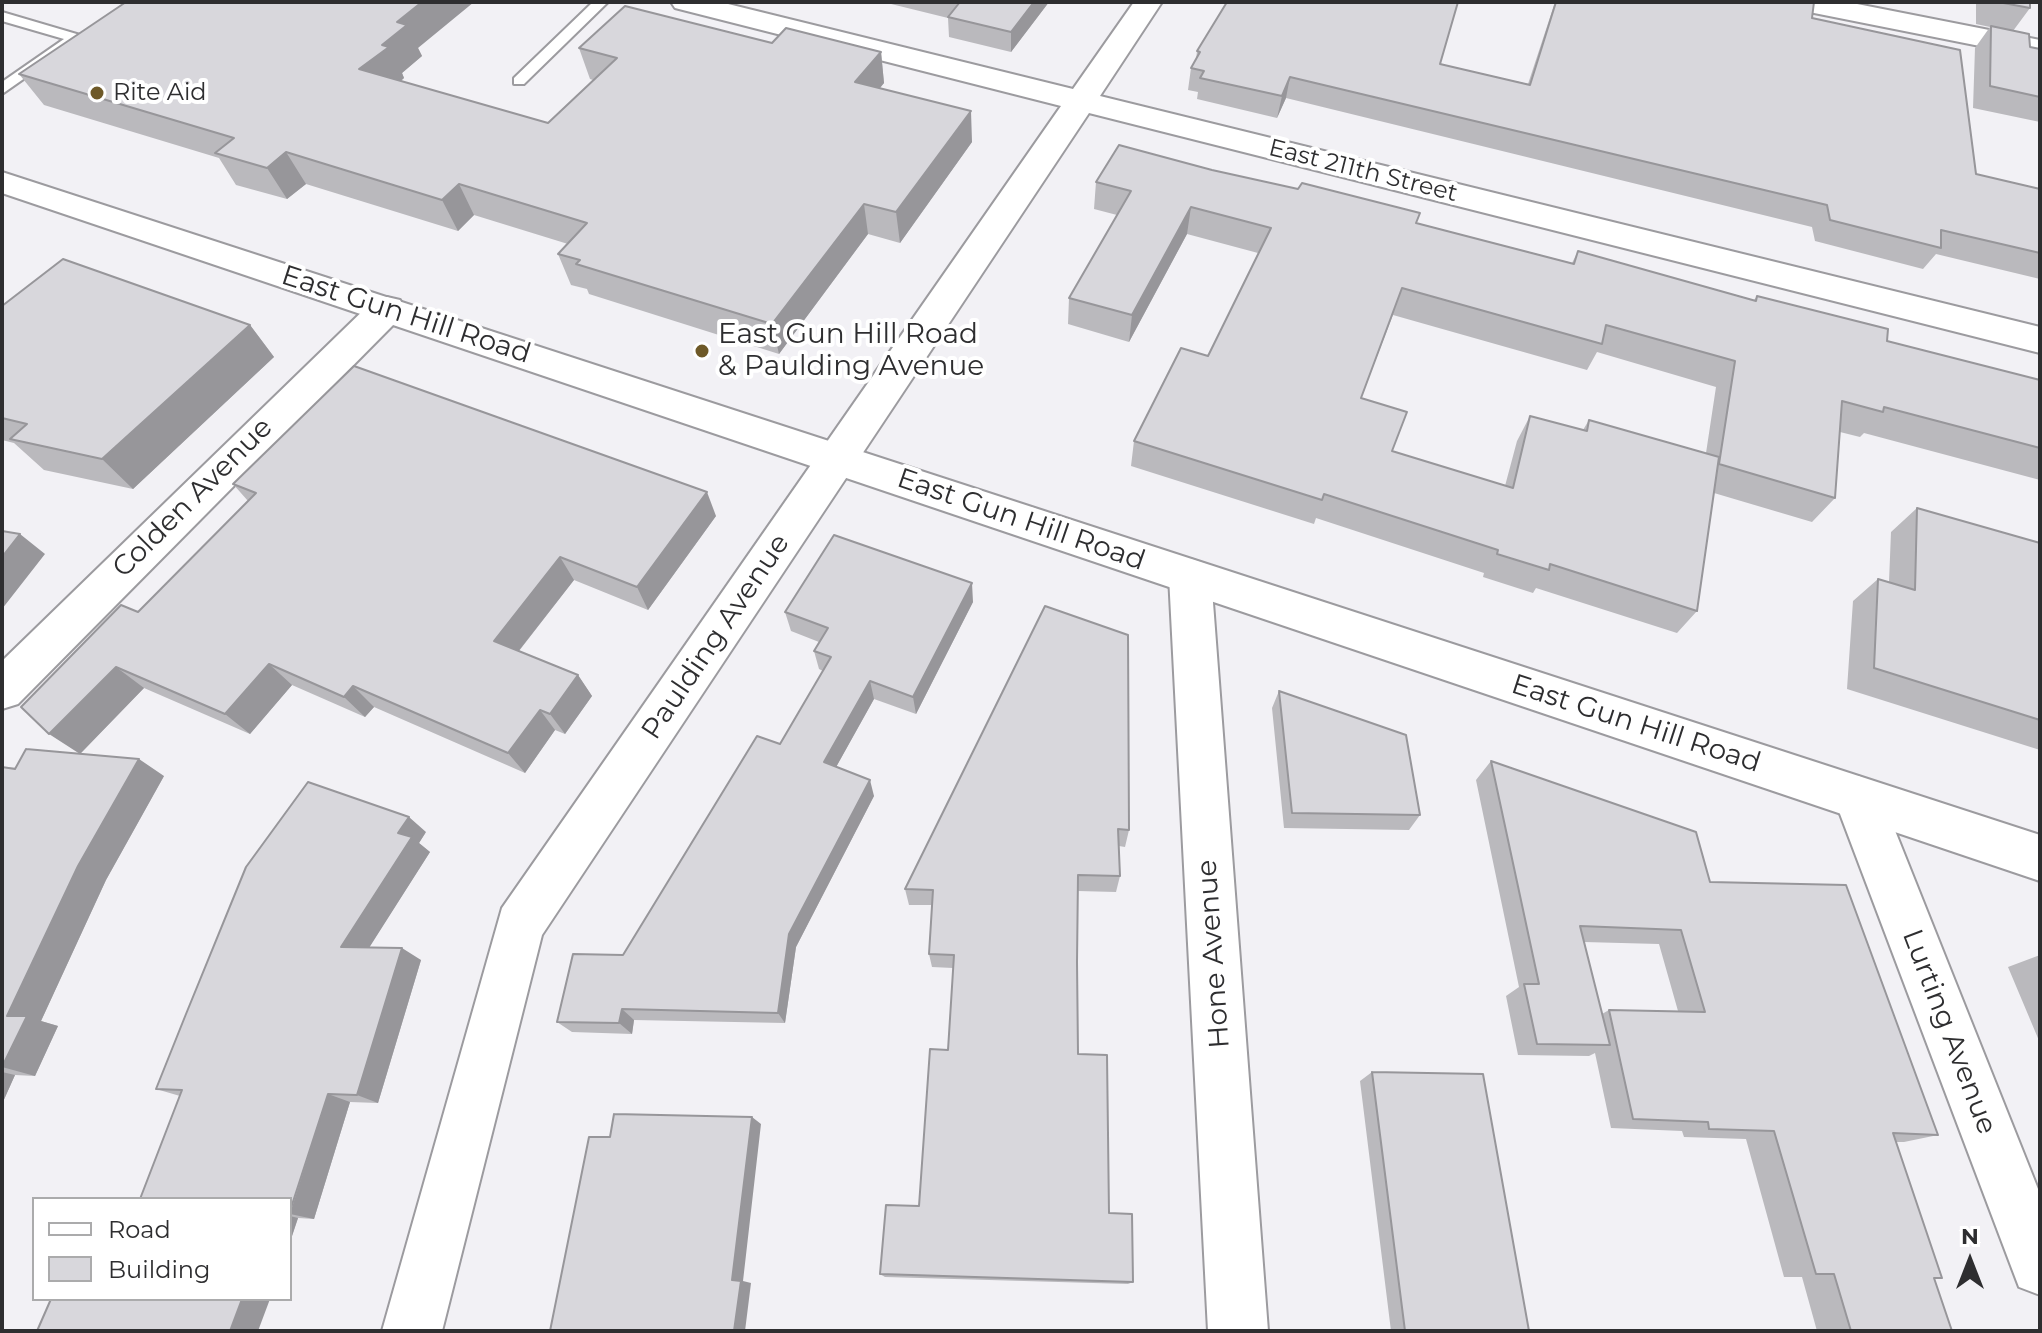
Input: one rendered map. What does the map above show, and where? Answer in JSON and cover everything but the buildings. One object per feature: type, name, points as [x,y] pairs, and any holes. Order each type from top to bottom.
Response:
[{"type":"street","name":"East 211th Street","points":[[685,2],[2040,340]]},
{"type":"street","name":"Paulding Avenue","points":[[412,1331],[520,925],[1148,2]]},
{"type":"street","points":[[1804,2],[2040,49]]},
{"type":"street","name":"East Gun Hill Road","points":[[2,182],[2040,858]]},
{"type":"street","name":"Colden Avenue","points":[[2,690],[387,309]]},
{"type":"street","name":"Hone Avenue","points":[[1190,576],[1238,1331]]},
{"type":"street","name":"Lurting Avenue","points":[[1858,798],[2040,1266]]},
{"type":"lane","points":[[519,81],[601,2]]},
{"type":"lane","points":[[2,16],[75,38],[2,89]]},
{"type":"place","name":"Rite Aid","points":[[97,93]]},
{"type":"place","name":"East Gun Hill Road & Paulding Avenue","points":[[702,351]]}]
